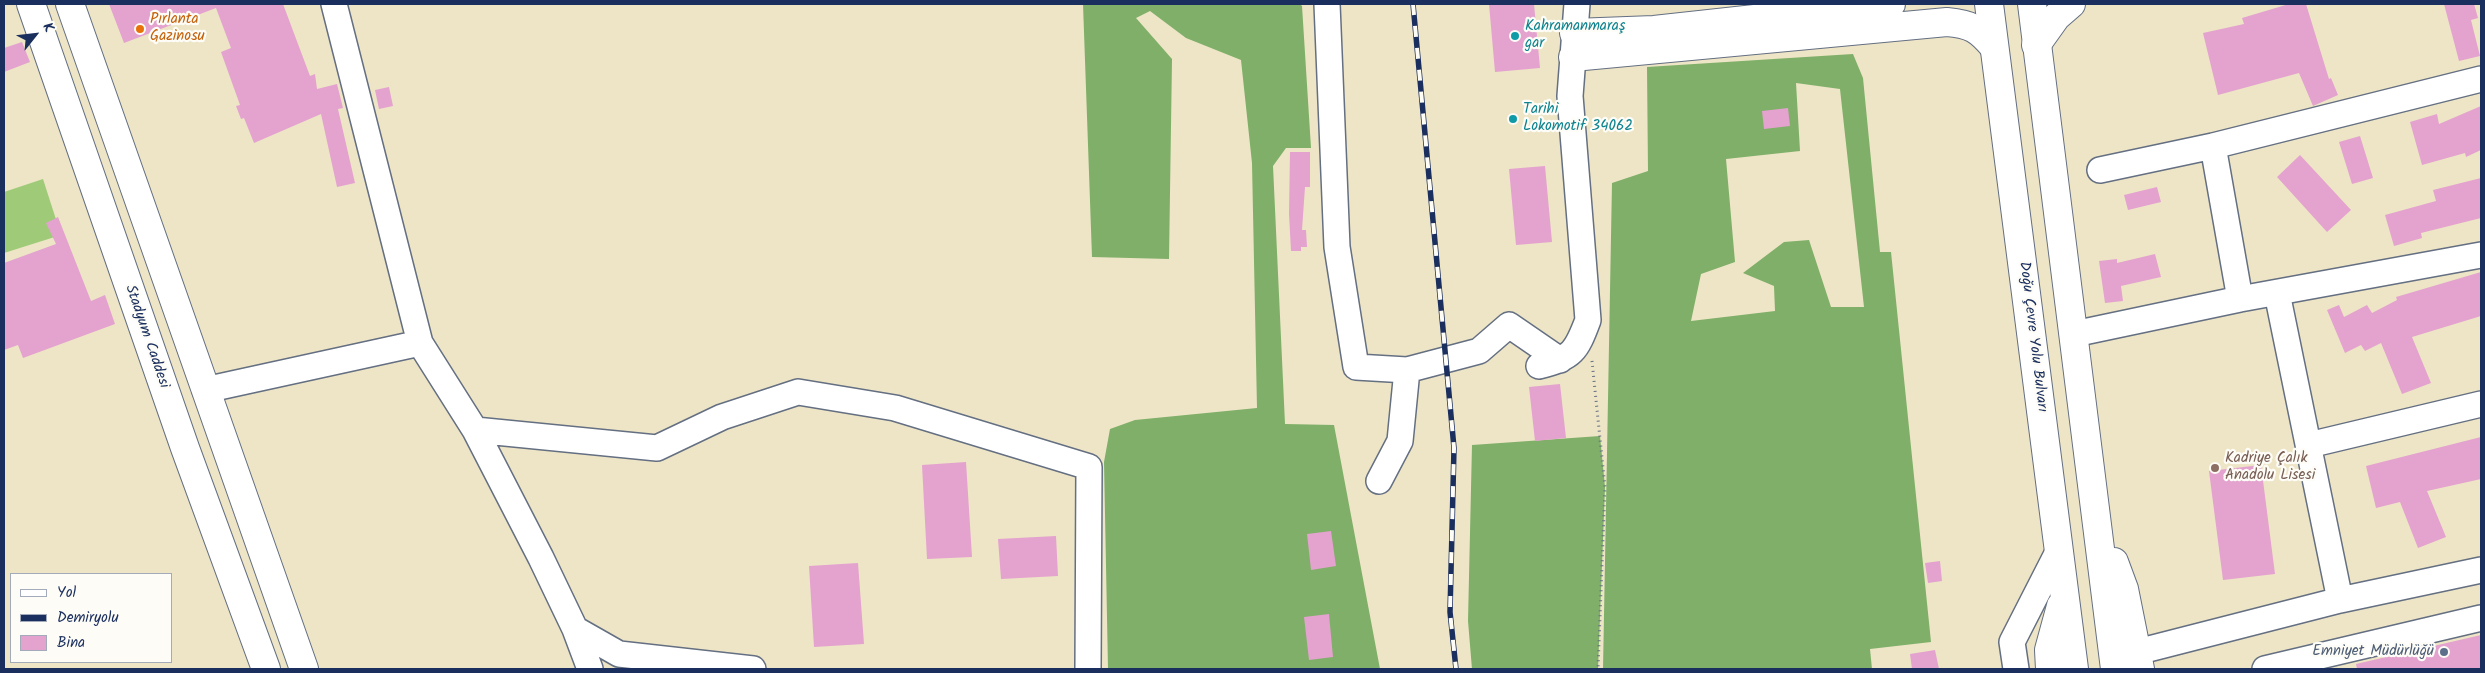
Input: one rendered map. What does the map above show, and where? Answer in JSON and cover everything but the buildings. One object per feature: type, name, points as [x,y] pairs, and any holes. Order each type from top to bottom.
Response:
[{"type":"main road","name":"Stadyum Caddesi","points":[[31,4],[185,448],[266,669]]},
{"type":"main road","points":[[70,4],[304,669]]},
{"type":"main road","points":[[1573,45],[1654,30],[1891,4]]},
{"type":"main road","name":"Doğu Çevre Yolu Bulvarı","points":[[1989,4],[2074,669]]},
{"type":"main road","points":[[2032,4],[2115,669]]},
{"type":"main road","points":[[2036,45],[2056,17],[2071,4]]},
{"type":"main road","points":[[1573,45],[1947,22],[1966,23],[1982,33],[1994,47]]},
{"type":"main road","points":[[2099,540],[2114,562],[2124,589],[2138,660]]},
{"type":"main road","points":[[2050,669],[2049,650],[2064,598]]},
{"type":"street","points":[[334,4],[420,343],[475,430],[541,558],[575,629],[590,669]]},
{"type":"street","points":[[1327,4],[1337,246],[1356,367],[1407,370],[1479,351],[1509,325],[1549,363],[1578,346],[1588,320],[1570,96],[1577,4]]},
{"type":"street","points":[[2100,170],[2213,146],[2481,79]]},
{"type":"street","points":[[2213,146],[2240,300]]},
{"type":"street","points":[[2074,334],[2240,300],[2481,255]]},
{"type":"street","points":[[2277,293],[2340,600]]},
{"type":"street","points":[[205,390],[420,343]]},
{"type":"street","points":[[1379,481],[1400,441],[1407,370]]},
{"type":"street","points":[[475,430],[657,448],[722,417],[798,392],[895,408],[1089,467],[1088,669]]},
{"type":"street","points":[[2309,445],[2481,404]]},
{"type":"street","points":[[2016,669],[2012,642],[2059,550]]},
{"type":"street","points":[[2138,660],[2340,600],[2481,570]]},
{"type":"street","points":[[2265,669],[2481,618]]},
{"type":"street","points":[[575,629],[619,654],[753,669]]},
{"type":"path","points":[[1592,358],[1605,487],[1598,669]]},
{"type":"green space","points":[[1083,4],[1300,4],[1302,6],[1311,148],[1286,148],[1273,166],[1285,424],[1334,425],[1380,669],[1108,669],[1104,462],[1110,429],[1135,420],[1257,408],[1252,163],[1241,60],[1186,38],[1150,11],[1136,18],[1172,59],[1169,259],[1092,257]]},
{"type":"green space","points":[[1853,54],[1863,78],[1880,252],[1891,252],[1931,642],[1870,649],[1872,669],[1603,669],[1612,183],[1648,171],[1647,67]],"holes":[[[1796,83],[1840,89],[1864,307],[1831,307],[1809,240],[1784,242],[1743,273],[1774,286],[1775,311],[1691,321],[1701,274],[1735,262],[1726,159],[1800,151]]]},
{"type":"green space","points":[[43,179],[61,235],[4,253],[4,192]]},
{"type":"green space","points":[[1600,436],[1605,487],[1598,669],[1472,669],[1468,621],[1472,445]]},
{"type":"railway","points":[[1413,4],[1454,448],[1450,612],[1456,669]]},
{"type":"place","name":"Pırlanta Gazinosu","points":[[140,29]]},
{"type":"place","name":"Kahramanmaraş gar","points":[[1515,36]]},
{"type":"place","name":"Tarihi Lokomotif 34062","points":[[1513,119]]},
{"type":"place","name":"Kadriye Çalık Anadolu Lisesi","points":[[2215,468]]},
{"type":"place","name":"Emniyet Müdürlüğü","points":[[2444,652]]}]
